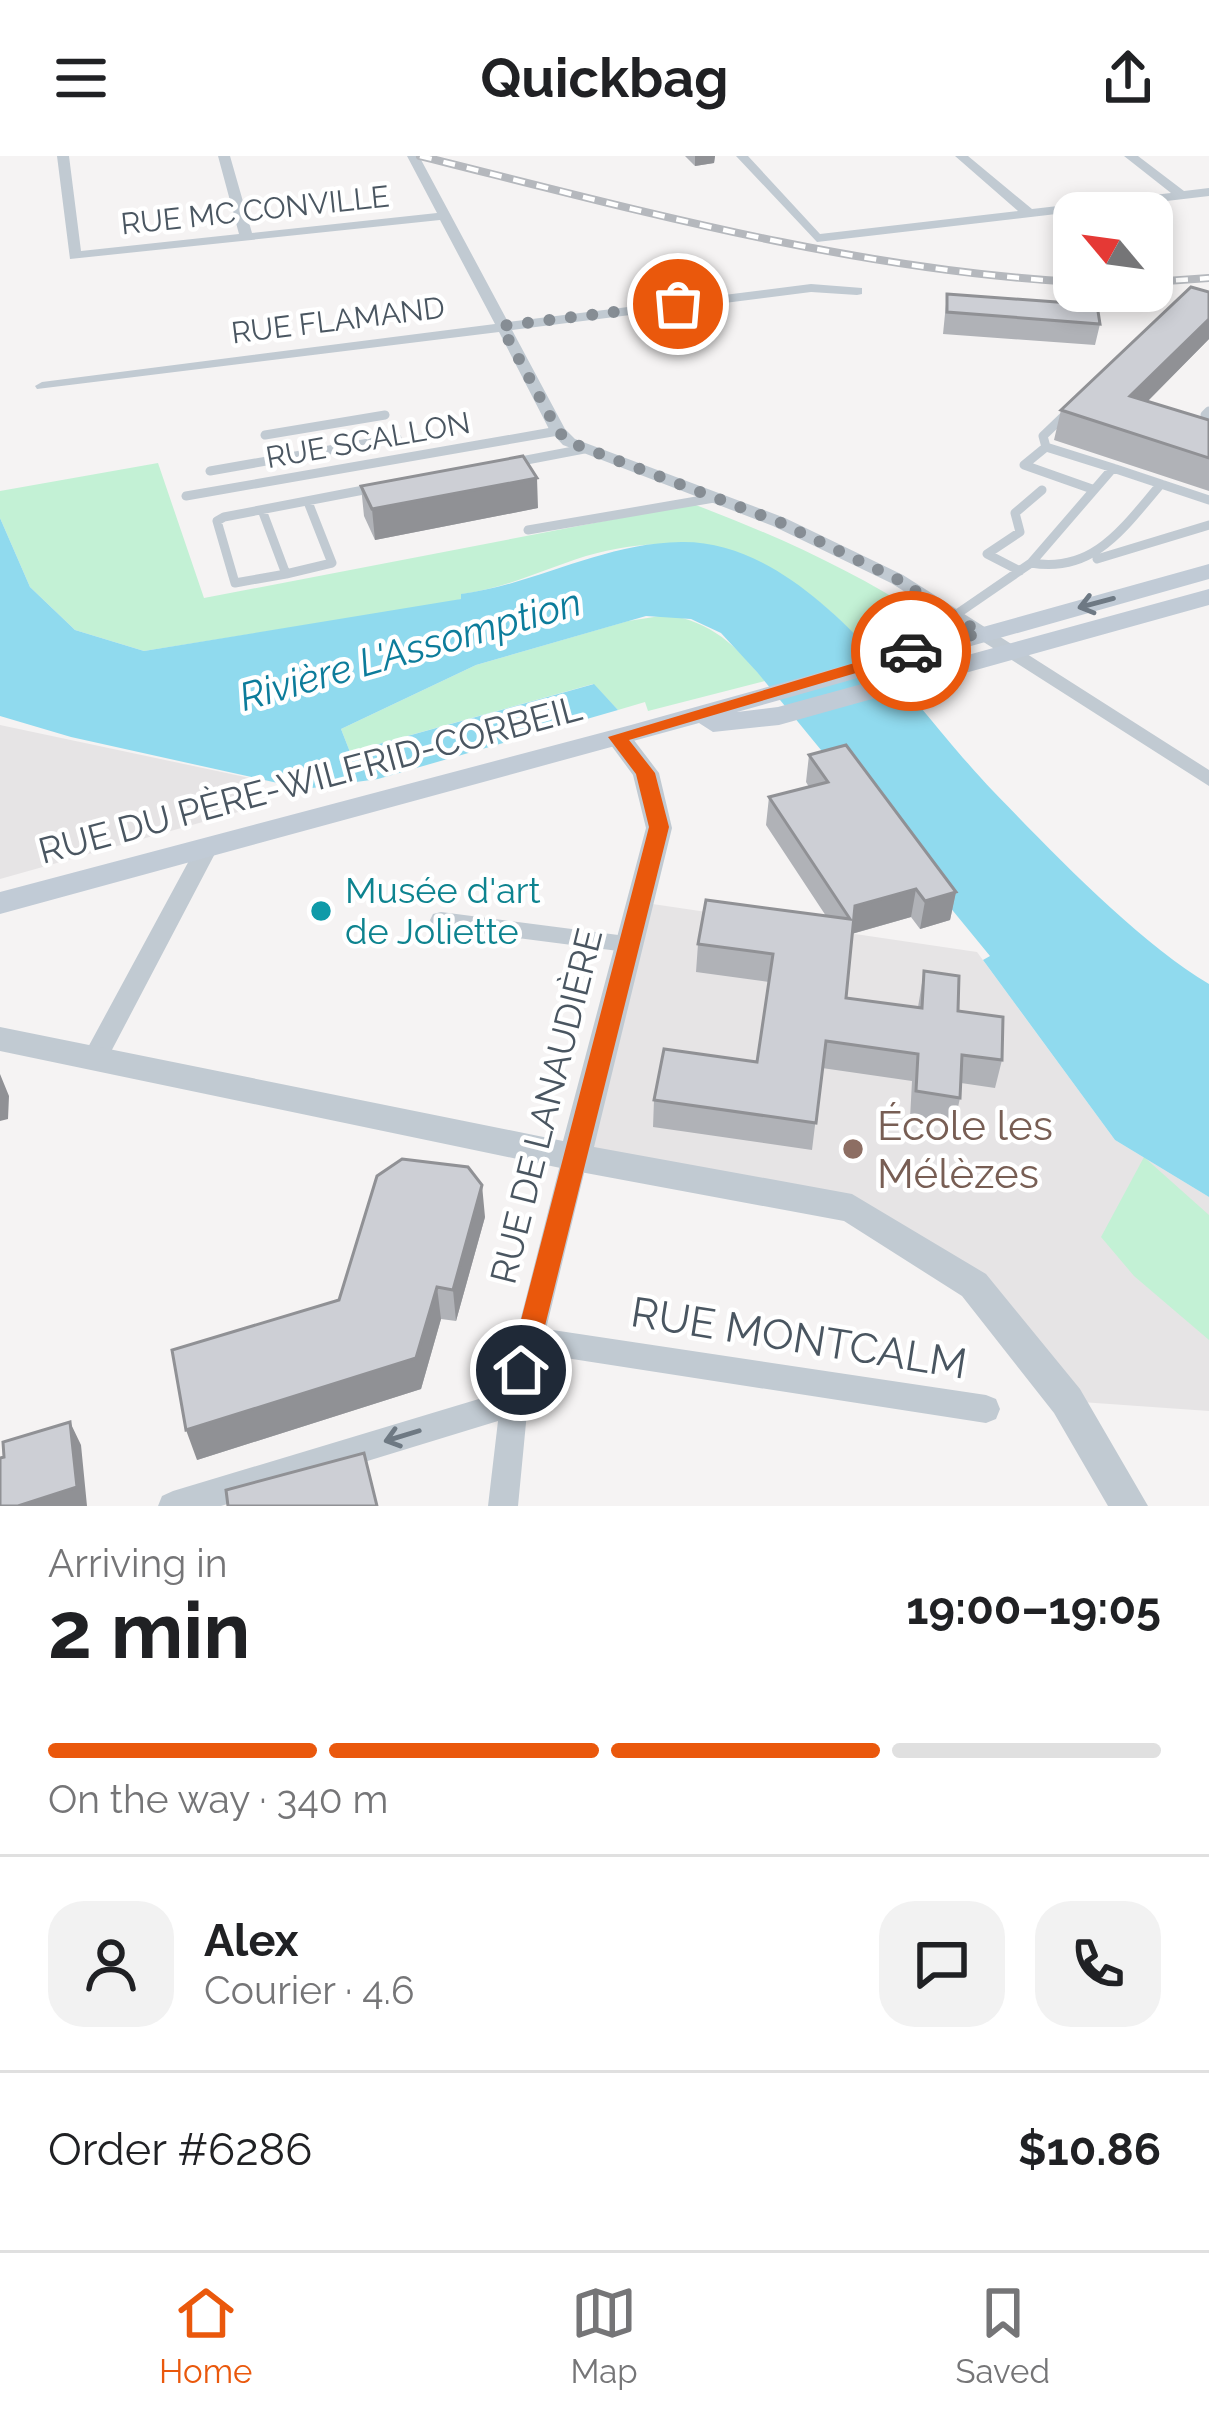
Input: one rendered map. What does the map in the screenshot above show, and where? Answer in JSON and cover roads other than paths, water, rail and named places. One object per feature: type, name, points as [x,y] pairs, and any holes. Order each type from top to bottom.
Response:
[{"type":"main road","points":[[915,663],[980,633],[1209,571]]},
{"type":"main road","points":[[915,663],[1010,652],[1209,597]]},
{"type":"main road","name":"RUE DU PÈRE-WILFRID-CORBEIL","points":[[0,903],[209,844],[629,734],[771,704],[915,663]]},
{"type":"street","name":"RUE MC CONVILLE","points":[[63,156],[74,256],[442,216]]},
{"type":"street","points":[[224,156],[247,238]]},
{"type":"street","points":[[413,156],[558,431],[584,449],[779,522],[897,579],[1209,779]]},
{"type":"street","points":[[742,156],[817,238],[1209,192]]},
{"type":"street","points":[[961,156],[1030,214]]},
{"type":"street","points":[[1130,156],[1183,196]]},
{"type":"street","name":"RUE FLAMAND","points":[[42,386],[811,288],[856,291]]},
{"type":"street","name":"RUE DE LANAUDIÈRE","points":[[503,1506],[514,1402],[528,1339],[659,827],[646,773],[629,734]]},
{"type":"street","points":[[95,1058],[209,844]]},
{"type":"street","points":[[441,920],[626,944]]},
{"type":"street","points":[[0,1039],[575,1157],[852,1208],[974,1285],[1067,1401],[1129,1506]]},
{"type":"street","name":"RUE MONTCALM","points":[[528,1339],[986,1409]]},
{"type":"street","points":[[173,1506],[514,1402]]},
{"type":"lane","points":[[1046,447],[1043,436],[1073,407]]},
{"type":"lane","points":[[266,435],[386,415]]},
{"type":"lane","points":[[292,431],[309,465],[324,473]]},
{"type":"lane","name":"RUE SCALLON","points":[[187,496],[558,431]]},
{"type":"lane","points":[[210,472],[395,438],[404,459]]},
{"type":"lane","points":[[1046,447],[1209,500]]},
{"type":"lane","points":[[1046,447],[1024,466],[1092,489]]},
{"type":"lane","points":[[510,464],[584,449]]},
{"type":"lane","points":[[361,466],[372,489]]},
{"type":"lane","points":[[954,616],[1031,563],[1113,468]]},
{"type":"lane","points":[[308,502],[332,563],[235,583],[217,521],[262,510],[396,484]]},
{"type":"lane","points":[[1094,560],[1165,485]]},
{"type":"lane","points":[[1020,571],[987,554],[1021,532],[1015,513],[1042,490]]},
{"type":"lane","points":[[528,530],[714,498]]},
{"type":"lane","points":[[262,510],[286,574]]},
{"type":"lane","points":[[1031,563],[1054,571],[1209,525]]},
{"type":"water","name":"Rivière L'Assomption","points":[[0,518],[30,587],[75,630],[144,651],[461,599],[461,594],[652,544],[681,542],[728,549],[773,568],[855,635],[993,791],[1096,895],[1209,984],[1209,1197],[1115,1140],[983,960],[990,956],[721,633],[691,619],[646,616],[476,665],[341,729],[350,752],[594,684],[618,710],[378,779],[305,789],[71,737],[0,716]]},
{"type":"railway","points":[[420,156],[826,251],[1053,280]]},
{"type":"railway","points":[[1173,281],[1209,278]]},
{"type":"place","name":"Musée d'art de Joliette","points":[[321,911]]},
{"type":"place","name":"École les Mélèzes","points":[[853,1149]]}]
